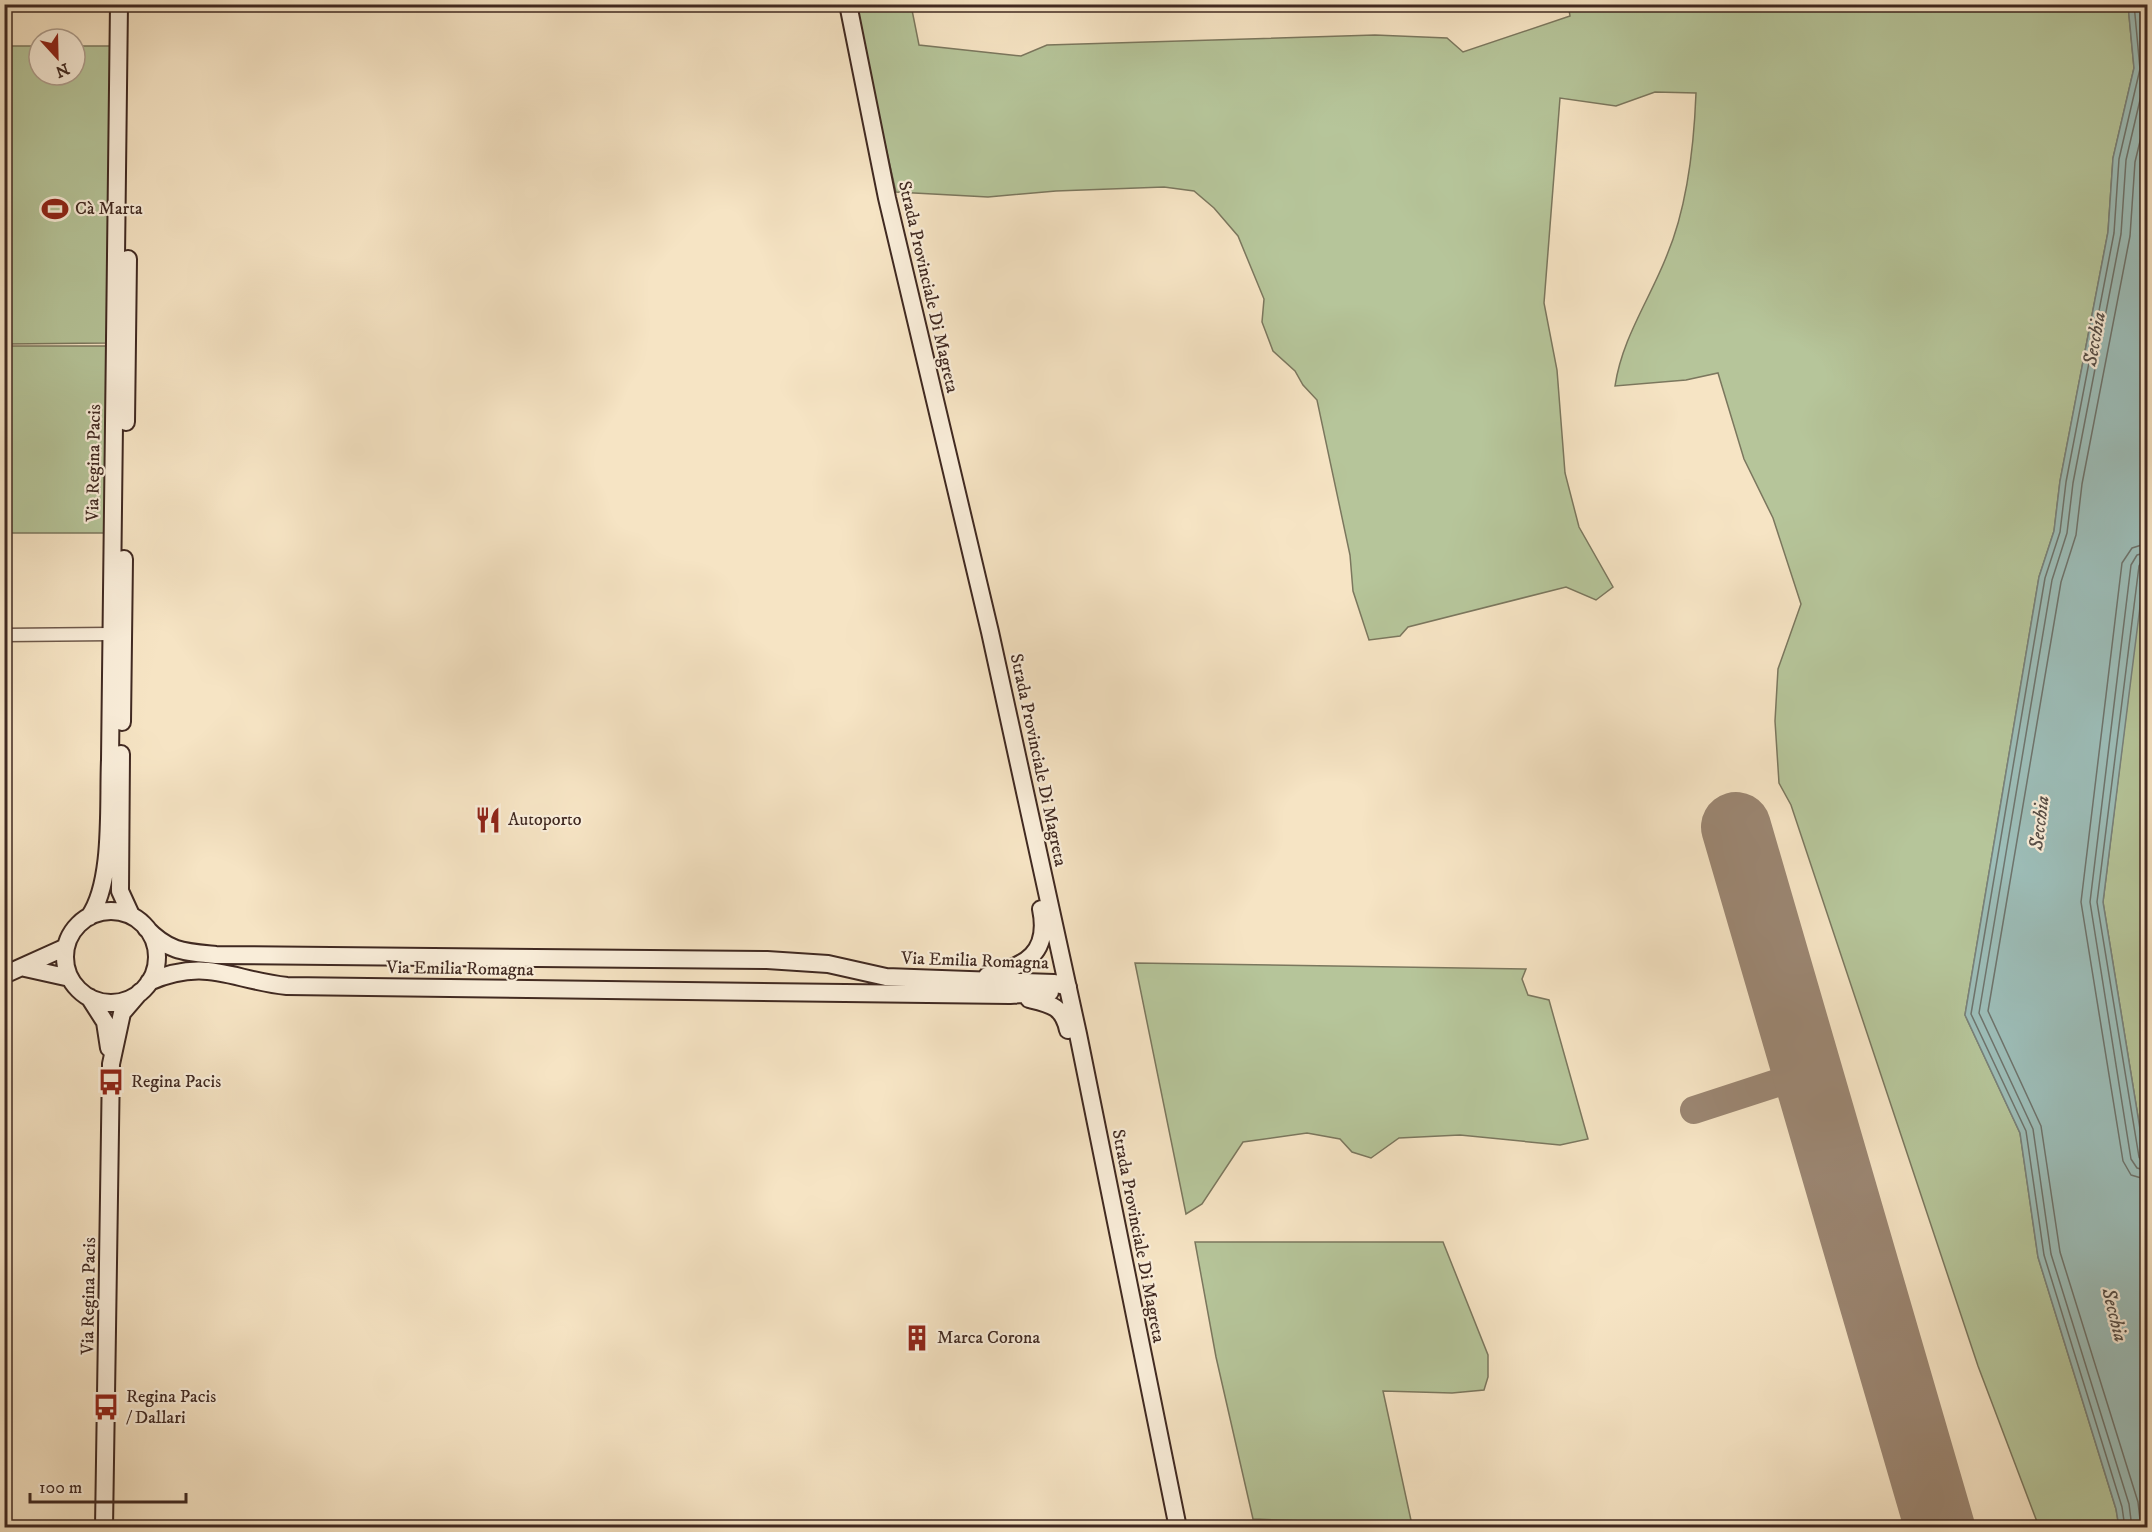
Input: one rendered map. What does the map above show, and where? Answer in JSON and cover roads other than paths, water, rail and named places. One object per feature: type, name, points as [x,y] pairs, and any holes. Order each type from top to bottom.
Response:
[{"type":"street","name":"Via Regina Pacis","points":[[89,917],[96,908],[105,883],[110,760],[118,4]]},
{"type":"street","name":"Via Regina Pacis","points":[[129,4],[120,891],[130,915]]},
{"type":"street","name":"Strada Provinciale Di Magreta","points":[[848,4],[887,198],[990,632],[1068,987],[1178,1527]]},
{"type":"street","points":[[4,635],[111,634]]},
{"type":"street","points":[[975,979],[1010,970],[1037,951],[1043,937],[1044,921],[1032,862],[1036,840]]},
{"type":"street","points":[[89,997],[70,978],[66,963],[66,947],[78,925],[89,917],[110,911],[130,915]]},
{"type":"street","name":"Via Emilia Romagna","points":[[130,915],[160,942],[179,951],[216,955],[767,960],[828,964],[886,977],[1054,982],[1068,987]]},
{"type":"street","name":"Via Emilia Romagna","points":[[145,987],[155,969],[157,955],[154,940],[146,928]]},
{"type":"street","points":[[4,975],[25,968],[66,947]]},
{"type":"street","points":[[767,960],[777,966],[781,975],[774,992]]},
{"type":"street","points":[[25,968],[70,978]]},
{"type":"street","name":"Via Emilia Romagna","points":[[89,997],[115,1003],[170,973],[195,969],[287,987],[1011,995],[1060,991],[1068,987]]},
{"type":"street","name":"Via Regina Pacis","points":[[111,1064],[122,1013],[145,987]]},
{"type":"street","points":[[1011,995],[1052,1005],[1062,1012],[1082,1098],[1092,1106]]},
{"type":"street","name":"Via Regina Pacis","points":[[89,997],[105,1022],[111,1064],[104,1527]]},
{"type":"water","name":"Secchia","points":[[2128,5],[2148,5],[2148,543],[2103,902],[2147,1172],[2147,1528],[2119,1527],[2116,1509],[2038,1257],[2020,1133],[1965,1015],[2039,577],[2054,531],[2060,481],[2108,232],[2113,158],[2134,68]]},
{"type":"place","name":"Cà Marta","points":[[55,209]]},
{"type":"place","name":"Autoporto","points":[[488,820]]},
{"type":"place","name":"Regina Pacis","points":[[111,1082]]},
{"type":"place","name":"Marca Corona","points":[[917,1338]]},
{"type":"place","name":"Regina Pacis / Dallari","points":[[106,1407]]}]
